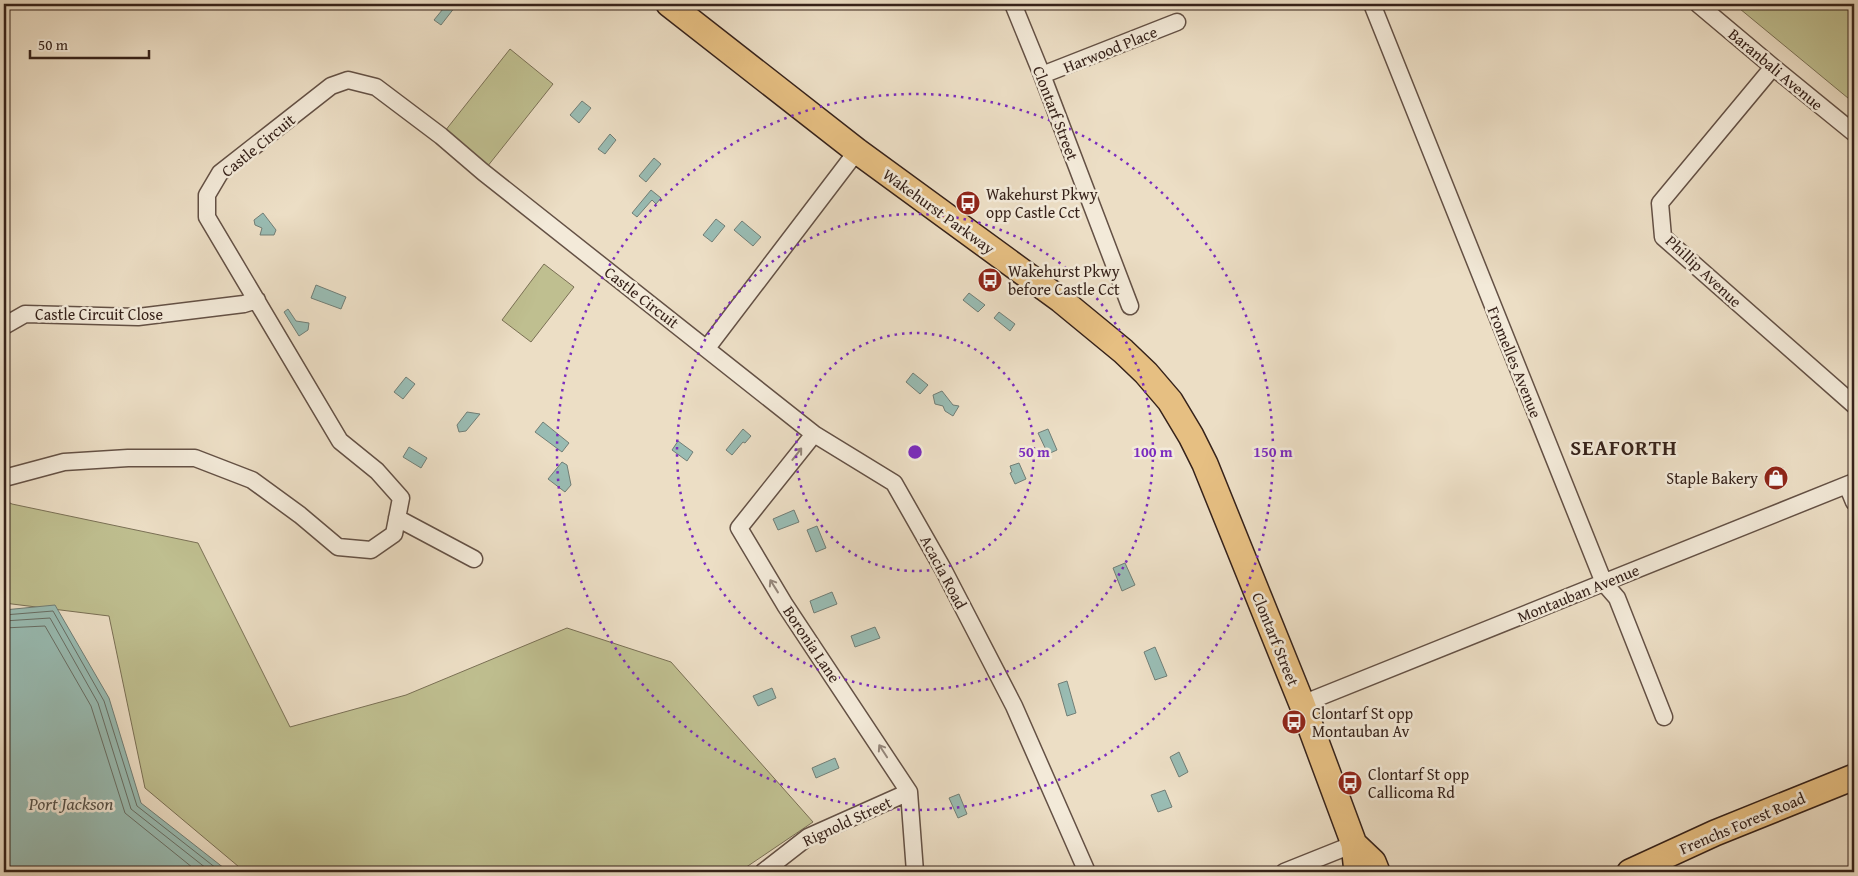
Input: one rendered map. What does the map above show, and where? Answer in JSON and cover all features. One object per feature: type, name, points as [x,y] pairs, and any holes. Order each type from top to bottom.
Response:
[{"type":"main road","name":"Wakehurst Parkway","points":[[668,4],[857,151],[1061,300],[1123,351],[1146,373],[1170,401],[1205,464]]},
{"type":"main road","name":"Clontarf Street","points":[[1205,464],[1302,704],[1354,844],[1357,872]]},
{"type":"main road","name":"Frenchs Forest Road","points":[[1630,872],[1716,833],[1854,777]]},
{"type":"main road","name":"Clontarf Street","points":[[1354,844],[1373,862],[1377,872]]},
{"type":"street","name":"Clontarf Street","points":[[1013,4],[1130,306]]},
{"type":"street","name":"Fromelles Avenue","points":[[1372,4],[1604,583],[1617,598],[1664,716]]},
{"type":"street","name":"Baranbali Avenue","points":[[1698,4],[1773,68],[1854,133]]},
{"type":"street","name":"Harwood Place","points":[[1042,75],[1177,22]]},
{"type":"street","name":"Phillip Avenue","points":[[1773,68],[1660,203],[1663,237],[1854,405]]},
{"type":"street","name":"Castle Circuit","points":[[4,476],[8,477],[64,462],[128,458],[195,458],[252,480],[300,515],[338,547],[371,550],[394,534],[401,498],[377,471],[340,441],[207,217],[207,195],[220,173],[331,86],[348,80],[376,87],[707,348]]},
{"type":"street","points":[[707,348],[857,151]]},
{"type":"street","name":"Castle Circuit Close","points":[[4,326],[25,314],[138,317],[244,304],[257,300]]},
{"type":"street","name":"Acacia Road","points":[[707,348],[814,434],[894,483],[943,569],[1014,706],[1087,872]]},
{"type":"street","name":"Boronia Lane","points":[[814,434],[739,528],[785,604],[909,792],[915,872]]},
{"type":"street","points":[[1851,484],[1854,502]]},
{"type":"street","name":"Montauban Avenue","points":[[1302,704],[1851,484]]},
{"type":"street","points":[[397,518],[474,559]]},
{"type":"street","name":"Rignold Street","points":[[762,872],[808,837],[909,792]]},
{"type":"street","points":[[1284,872],[1354,844]]},
{"type":"green space","points":[[1734,4],[1854,4],[1854,103],[1837,89]]},
{"type":"green space","points":[[510,49],[553,84],[483,172],[441,136]]},
{"type":"green space","points":[[544,264],[574,287],[531,342],[502,320]]},
{"type":"green space","points":[[4,500],[12,504],[198,543],[290,727],[406,695],[567,628],[671,662],[813,822],[739,872],[552,872],[493,869],[490,872],[245,872],[145,788],[109,616],[4,603]]},
{"type":"water","points":[[447,4],[452,4],[455,7],[441,25],[434,20]]},
{"type":"water","points":[[582,101],[591,108],[579,123],[570,115]]},
{"type":"water","points":[[610,134],[616,140],[605,154],[598,149]]},
{"type":"water","points":[[654,158],[661,164],[646,182],[639,176]]},
{"type":"water","points":[[651,190],[661,198],[656,204],[652,200],[637,217],[632,213]]},
{"type":"water","points":[[263,213],[276,230],[274,235],[260,235],[262,228],[255,225],[254,220]]},
{"type":"water","points":[[716,219],[725,226],[712,242],[703,235]]},
{"type":"water","points":[[742,221],[761,237],[753,246],[734,230]]},
{"type":"water","points":[[316,285],[346,297],[341,309],[311,298]]},
{"type":"water","points":[[969,293],[985,305],[978,312],[963,300]]},
{"type":"water","points":[[288,309],[296,321],[309,323],[308,330],[299,336],[284,312]]},
{"type":"water","points":[[999,312],[1015,324],[1010,331],[994,318]]},
{"type":"water","points":[[913,373],[928,385],[920,394],[906,382]]},
{"type":"water","points":[[406,377],[415,384],[403,399],[394,392]]},
{"type":"water","points":[[942,391],[953,405],[959,406],[953,416],[945,411],[943,406],[935,404],[933,395]]},
{"type":"water","points":[[467,412],[480,414],[466,431],[459,432],[457,425]]},
{"type":"water","points":[[543,422],[569,443],[562,452],[535,432]]},
{"type":"water","points":[[743,429],[751,436],[732,455],[726,450]]},
{"type":"water","points":[[1048,429],[1057,450],[1048,454],[1038,433]]},
{"type":"water","points":[[678,441],[693,452],[687,461],[672,450]]},
{"type":"water","points":[[409,447],[427,458],[421,468],[403,457]]},
{"type":"water","points":[[562,462],[567,465],[571,485],[565,492],[548,479]]},
{"type":"water","points":[[1019,463],[1026,479],[1015,484],[1010,473],[1012,472],[1010,466]]},
{"type":"water","points":[[794,510],[799,522],[778,530],[773,519]]},
{"type":"water","points":[[817,526],[826,548],[816,552],[807,530]]},
{"type":"water","points":[[1125,563],[1135,585],[1122,591],[1113,568]]},
{"type":"water","points":[[832,592],[837,604],[814,613],[810,601]]},
{"type":"water","name":"Port Jackson","points":[[55,605],[109,698],[141,803],[229,872],[4,872],[4,610]]},
{"type":"water","points":[[875,627],[880,638],[855,647],[851,636]]},
{"type":"water","points":[[1155,647],[1167,676],[1155,680],[1144,652]]},
{"type":"water","points":[[1067,681],[1076,713],[1067,716],[1058,684]]},
{"type":"water","points":[[772,688],[776,698],[758,706],[753,696]]},
{"type":"water","points":[[1179,752],[1188,772],[1179,777],[1170,757]]},
{"type":"water","points":[[835,758],[839,768],[816,778],[812,768]]},
{"type":"water","points":[[1165,790],[1172,807],[1158,812],[1151,795]]},
{"type":"water","points":[[959,794],[967,814],[958,818],[949,798]]},
{"type":"place","name":"Wakehurst Pkwy opp Castle Cct","points":[[968,203]]},
{"type":"place","name":"Wakehurst Pkwy before Castle Cct","points":[[990,280]]},
{"type":"place","name":"Staple Bakery","points":[[1776,478]]},
{"type":"place","name":"Clontarf St opp Montauban Av","points":[[1294,722]]},
{"type":"place","name":"Clontarf St opp Callicoma Rd","points":[[1350,783]]},
{"type":"district","name":"SEAFORTH","points":[[1624,448]]}]
